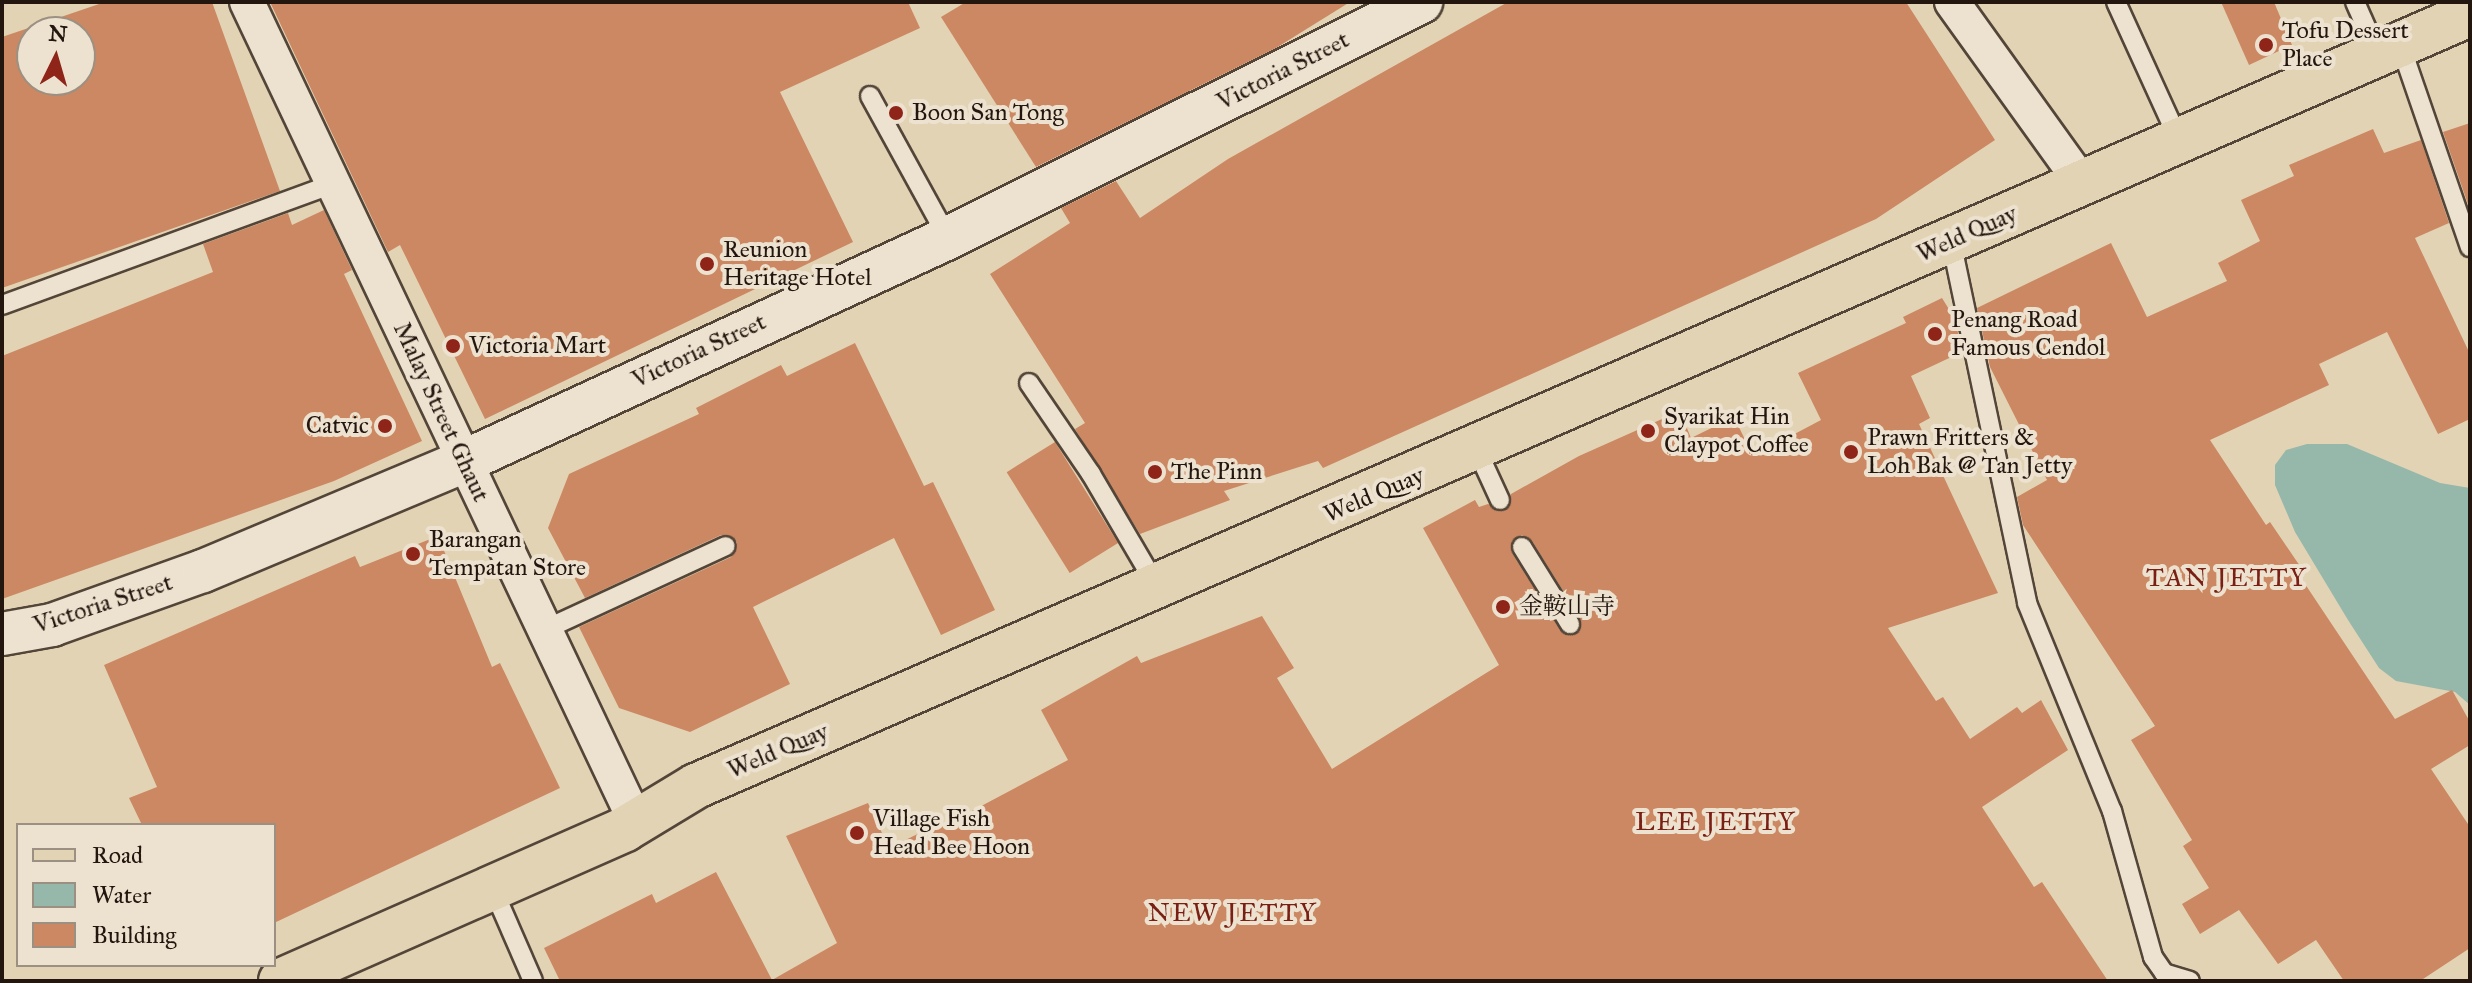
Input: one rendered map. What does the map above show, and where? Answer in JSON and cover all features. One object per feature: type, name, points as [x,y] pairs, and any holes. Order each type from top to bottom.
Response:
[{"type":"main road","name":"Weld Quay","points":[[281,981],[493,889],[636,822],[696,786],[1477,450],[2470,14]]},
{"type":"street","name":"Malay Street Ghaut","points":[[247,2],[636,822]]},
{"type":"street","name":"Victoria Street","points":[[2,634],[52,625],[203,571],[465,461],[948,238],[1421,2]]},
{"type":"street","points":[[1952,2],[2082,183]]},
{"type":"lane","points":[[2116,2],[2179,140]]},
{"type":"lane","points":[[2355,2],[2389,49],[2470,247]]},
{"type":"lane","points":[[870,96],[948,238]]},
{"type":"lane","points":[[2,305],[333,184]]},
{"type":"lane","points":[[1951,241],[2027,603],[2112,811],[2153,957],[2164,973],[2190,981]]},
{"type":"lane","points":[[1029,383],[1091,474],[1157,587]]},
{"type":"lane","points":[[1477,450],[1500,500]]},
{"type":"lane","points":[[544,630],[726,546]]},
{"type":"lane","points":[[1522,547],[1570,624]]},
{"type":"lane","points":[[493,889],[533,981]]},
{"type":"water","points":[[2307,444],[2347,444],[2440,483],[2470,488],[2470,705],[2455,692],[2396,681],[2379,668],[2348,620],[2295,532],[2275,485],[2275,465],[2286,450]]},
{"type":"building","points":[[105,2],[212,2],[280,191],[2,288],[2,37],[16,32],[16,96],[96,96],[96,16],[64,16]]},
{"type":"building","points":[[270,2],[908,2],[920,28],[780,92],[853,242],[485,419],[400,245],[388,252]]},
{"type":"building","points":[[966,2],[1350,2],[1276,48],[1036,167],[941,17]]},
{"type":"building","points":[[1508,2],[1906,2],[1995,140],[1876,219],[1323,468],[1318,461],[1224,491],[1230,500],[1140,534],[1075,429],[1085,423],[990,274],[1070,223],[1061,208],[1116,181],[1140,218],[1228,159]]},
{"type":"building","points":[[2221,2],[2274,2],[2292,45],[2249,65]]},
{"type":"building","points":[[2470,123],[2470,210],[2443,132]]},
{"type":"building","points":[[2373,129],[2384,153],[2421,140],[2449,223],[2415,238],[2470,354],[2470,419],[2438,434],[2387,332],[2319,364],[2329,385],[2210,440],[2266,525],[2270,522],[2302,569],[2297,572],[2395,719],[2452,690],[2470,722],[2470,745],[2431,769],[2470,827],[2470,948],[2420,981],[2344,981],[2316,940],[2278,964],[2239,910],[2200,934],[2182,904],[2209,888],[2183,846],[2192,840],[2131,740],[2155,726],[2023,525],[2017,497],[2047,480],[1990,367],[1977,308],[2111,243],[2147,317],[2227,281],[2218,263],[2260,241],[2241,200],[2294,176],[2289,165]]},
{"type":"building","points":[[324,210],[352,270],[344,274],[422,441],[334,481],[2,599],[2,356],[213,272],[203,244],[288,213],[292,225]]},
{"type":"building","points":[[1942,298],[1955,319],[1962,352],[1911,376],[1930,418],[1919,424],[1998,593],[1888,628],[1936,701],[1943,697],[1970,739],[2017,707],[2022,713],[2041,700],[2068,750],[1982,807],[2034,887],[2042,882],[2108,981],[560,981],[544,948],[652,894],[656,903],[716,872],[772,980],[837,943],[786,836],[868,803],[889,848],[934,826],[936,830],[1068,760],[1041,710],[1137,656],[1141,663],[1262,616],[1294,668],[1277,678],[1332,769],[1499,665],[1423,528],[1475,500],[1479,507],[1488,504],[1504,511],[1511,494],[1579,456],[1680,411],[1691,438],[1734,417],[1753,456],[1821,420],[1798,373],[1906,323],[1903,317]],"holes":[[[1522,535],[1532,541],[1580,618],[1576,634],[1560,630],[1512,553],[1512,541]]]},
{"type":"building","points":[[855,343],[924,486],[933,482],[995,610],[941,635],[894,538],[753,607],[790,684],[690,732],[619,708],[579,627],[731,557],[737,542],[721,535],[585,598],[548,528],[569,474],[699,414],[696,408],[781,365],[787,376]]},
{"type":"building","points":[[1055,442],[1118,543],[1070,573],[1007,472]]},
{"type":"building","points":[[438,536],[492,667],[500,663],[560,788],[276,922],[276,823],[141,823],[129,798],[157,787],[104,665],[355,556],[360,567]]},
{"type":"place","name":"Tofu Dessert Place","points":[[2266,45]]},
{"type":"place","name":"Boon San Tong","points":[[896,113]]},
{"type":"place","name":"Reunion Heritage Hotel","points":[[707,264]]},
{"type":"place","name":"Penang Road Famous Cendol","points":[[1935,334]]},
{"type":"place","name":"Victoria Mart","points":[[453,346]]},
{"type":"place","name":"Catvic","points":[[385,426]]},
{"type":"place","name":"Syarikat Hin Claypot Coffee","points":[[1648,431]]},
{"type":"place","name":"Prawn Fritters & Loh Bak @ Tan Jetty","points":[[1851,452]]},
{"type":"place","name":"The Pinn","points":[[1155,472]]},
{"type":"place","name":"Barangan Tempatan Store","points":[[413,554]]},
{"type":"place","name":"金鞍山寺","points":[[1503,607]]},
{"type":"place","name":"Village Fish Head Bee Hoon","points":[[857,833]]},
{"type":"district","name":"TAN JETTY","points":[[2227,578]]},
{"type":"district","name":"LEE JETTY","points":[[1716,822]]},
{"type":"district","name":"NEW JETTY","points":[[1233,913]]}]
